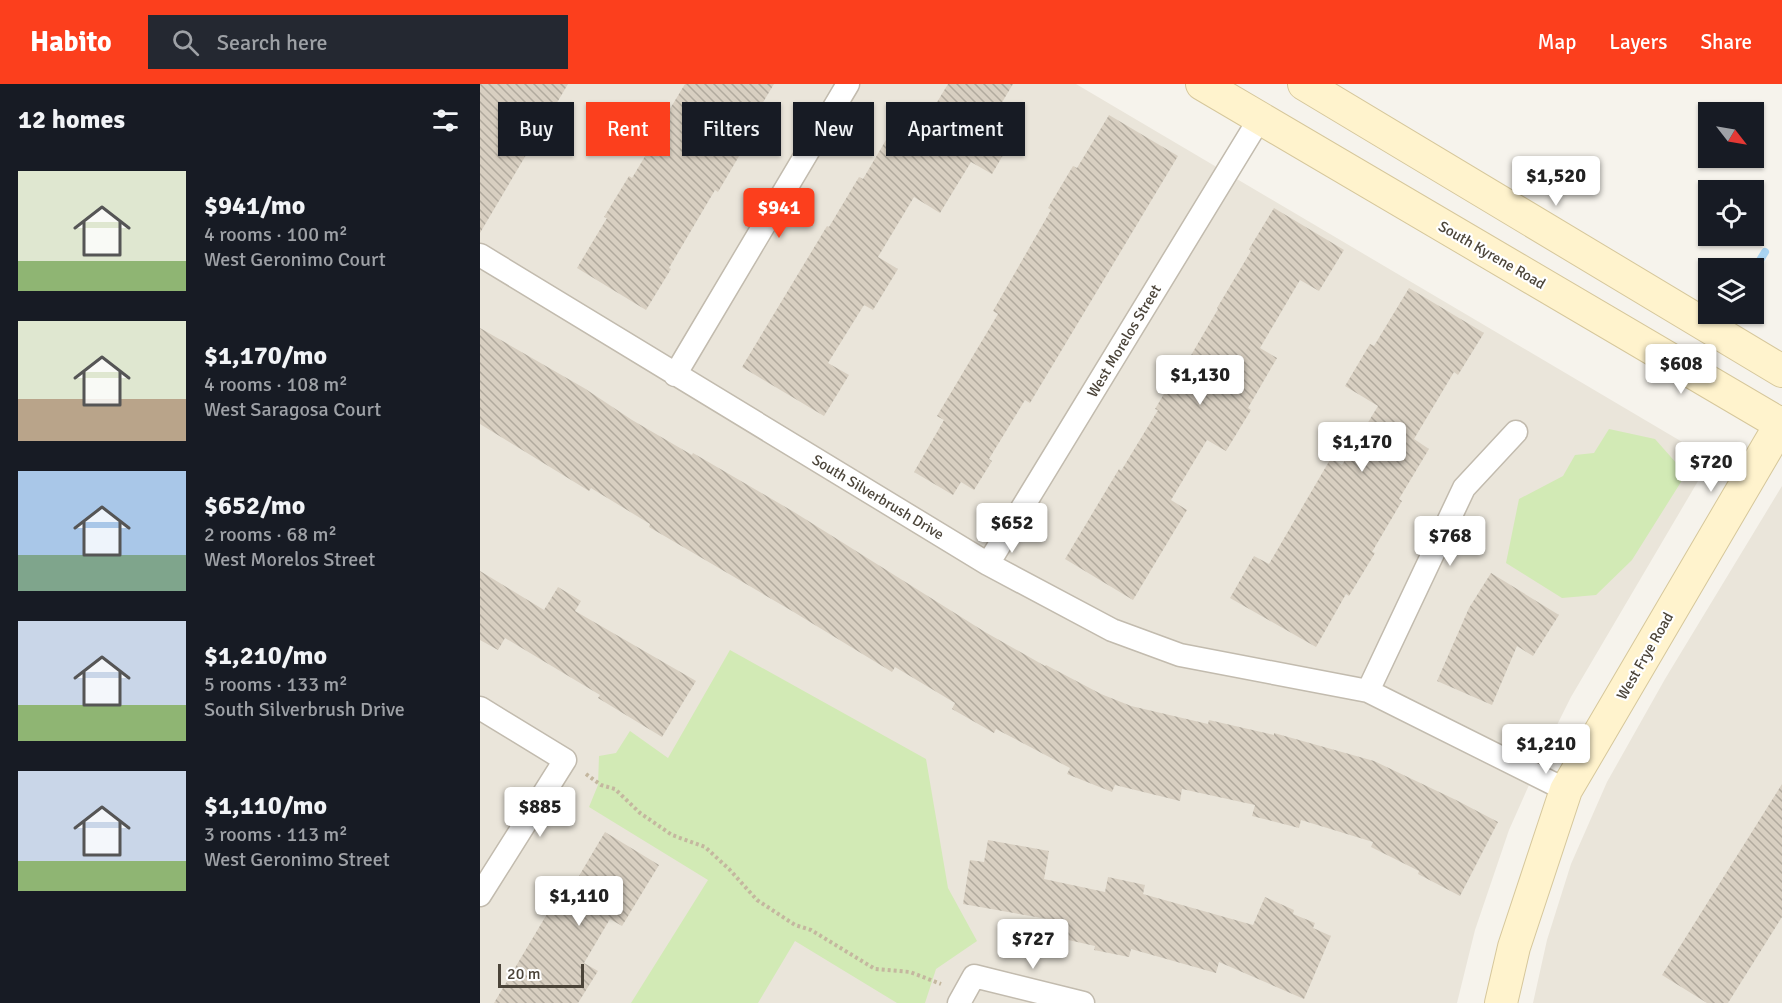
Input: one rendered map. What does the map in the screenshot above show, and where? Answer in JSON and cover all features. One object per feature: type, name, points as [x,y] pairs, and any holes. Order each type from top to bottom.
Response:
[{"type":"main road","name":"South Kyrene Road","points":[[1202,84],[1782,424]]},
{"type":"main road","points":[[1304,84],[1782,371]]},
{"type":"main road","name":"West Frye Road","points":[[1501,1003],[1514,947],[1566,790],[1782,424]]},
{"type":"street","points":[[675,375],[848,84]]},
{"type":"street","name":"West Morelos Street","points":[[988,564],[1260,118]]},
{"type":"street","name":"South Silverbrush Drive","points":[[480,255],[988,564],[1112,630],[1180,655],[1368,691],[1566,790]]},
{"type":"street","points":[[1368,691],[1464,488],[1516,432]]},
{"type":"street","points":[[480,708],[565,760],[480,895]]},
{"type":"street","points":[[966,991],[1083,1003]]},
{"type":"path","points":[[565,760],[601,784],[615,789],[640,813],[672,835],[705,847],[729,868],[758,900],[795,925],[811,930],[875,969],[910,972],[966,991]]},
{"type":"shaded area","points":[[480,84],[1076,84],[1711,459],[1571,697],[1545,749],[1509,830],[1475,930],[1457,1003],[480,1003]]},
{"type":"shaded area","points":[[1782,486],[1782,1003],[1533,1003],[1547,940],[1571,864],[1607,782],[1665,679]]},
{"type":"green space","points":[[1609,429],[1655,439],[1686,474],[1632,560],[1596,595],[1562,598],[1506,563],[1519,499],[1563,476],[1575,455],[1594,453]]},
{"type":"green space","points":[[730,650],[926,759],[948,888],[977,941],[936,969],[925,1003],[897,1003],[795,941],[758,1003],[631,1003],[708,880],[589,807],[598,785],[599,756],[616,753],[630,731],[668,758]]},
{"type":"building","points":[[480,84],[568,84],[557,102],[498,102],[498,156],[525,156],[480,233]]},
{"type":"building","points":[[685,84],[774,84],[763,102],[682,102],[682,156],[739,156],[718,192],[715,190],[646,310],[577,268],[607,218],[604,217],[629,176],[632,178],[645,156],[670,156],[670,109]]},
{"type":"building","points":[[948,84],[1013,84],[1002,102],[937,102]]},
{"type":"building","points":[[1109,115],[1178,156],[1030,403],[1025,400],[989,459],[992,461],[974,490],[961,482],[953,495],[914,472],[944,420],[937,416],[998,314],[993,311],[1051,210],[1048,208],[1073,166],[1077,168]]},
{"type":"building","points":[[886,140],[886,156],[1003,156],[992,174],[971,162],[940,213],[914,197],[878,257],[898,269],[873,310],[864,305],[828,363],[849,375],[824,416],[742,367],[827,226],[829,227],[859,177],[863,179]]},
{"type":"building","points":[[1274,208],[1344,250],[1319,291],[1300,280],[1260,348],[1277,358],[1248,408],[1251,410],[1226,451],[1207,440],[1171,500],[1187,510],[1133,600],[1065,559],[1119,469],[1121,471],[1158,410],[1155,409],[1180,367],[1183,369]]},
{"type":"building","points":[[1409,288],[1484,333],[1458,375],[1454,372],[1414,439],[1429,449],[1399,499],[1402,501],[1372,552],[1375,553],[1349,596],[1346,594],[1316,647],[1230,598],[1254,556],[1269,564],[1331,458],[1342,465],[1378,406],[1345,386],[1370,344],[1374,346]]},
{"type":"building","points":[[480,328],[584,388],[632,420],[794,512],[985,632],[1101,694],[1131,706],[1208,724],[1209,720],[1274,735],[1274,733],[1374,761],[1498,822],[1460,896],[1418,874],[1419,871],[1371,847],[1373,842],[1301,820],[1299,828],[1252,816],[1255,805],[1182,789],[1180,801],[1115,785],[1112,792],[1067,774],[1070,768],[996,729],[994,733],[952,709],[955,703],[895,667],[892,672],[649,527],[650,524],[591,488],[589,491],[480,424]]},
{"type":"building","points":[[480,571],[544,610],[558,587],[581,601],[575,611],[696,681],[662,737],[598,698],[600,695],[505,638],[498,650],[480,640]]},
{"type":"building","points":[[1491,573],[1559,615],[1533,656],[1517,646],[1492,705],[1437,681],[1469,608]]},
{"type":"building","points":[[1782,784],[1782,917],[1728,1003],[1707,1003],[1662,975]]},
{"type":"building","points":[[605,832],[659,865],[622,926],[610,919],[584,963],[598,971],[578,1003],[494,1003],[550,909],[557,913]]},
{"type":"building","points":[[988,840],[1049,851],[1044,879],[1105,892],[1108,877],[1145,885],[1143,894],[1253,925],[1265,897],[1294,910],[1293,914],[1315,923],[1313,928],[1331,936],[1304,999],[1219,962],[1216,973],[1131,949],[1129,957],[1094,950],[1095,946],[1055,937],[1059,921],[963,904],[970,860],[984,862]]},
{"type":"waterway","points":[[1761,258],[1765,252]]}]
